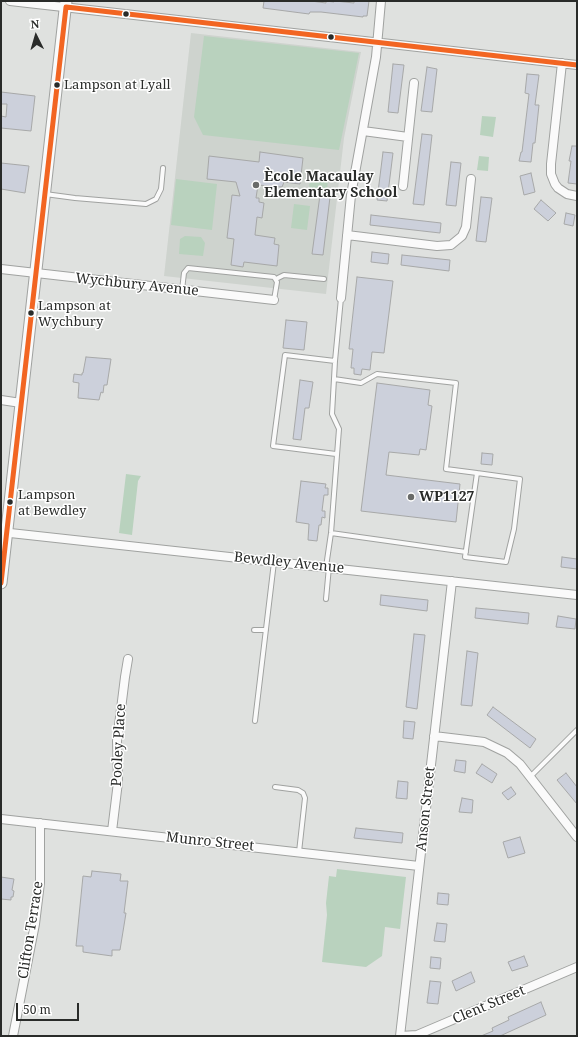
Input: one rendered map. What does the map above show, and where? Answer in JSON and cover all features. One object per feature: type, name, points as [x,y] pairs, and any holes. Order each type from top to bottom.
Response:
[{"type":"street","points":[[10,1],[66,4],[577,65]]},
{"type":"street","points":[[341,298],[352,190],[376,57],[381,1]]},
{"type":"street","points":[[1,583],[4,532],[21,403],[66,4]]},
{"type":"street","points":[[562,63],[550,164],[551,174],[554,184],[558,188],[567,194],[577,196]]},
{"type":"street","points":[[403,186],[414,83]]},
{"type":"street","points":[[363,131],[408,137]]},
{"type":"street","points":[[347,235],[437,246],[451,245],[462,236],[466,227],[471,179]]},
{"type":"street","name":"Wychbury Avenue","points":[[1,269],[274,300]]},
{"type":"street","points":[[1,400],[21,403]]},
{"type":"street","name":"Bewdley Avenue","points":[[4,532],[577,595]]},
{"type":"street","name":"Anson Street","points":[[400,1036],[452,581]]},
{"type":"street","name":"Pooley Place","points":[[112,831],[118,777],[117,741],[128,659]]},
{"type":"street","points":[[434,736],[476,740],[492,744],[514,758],[577,837]]},
{"type":"street","name":"Munro Street","points":[[1,819],[419,866]]},
{"type":"street","name":"Clifton Terrace","points":[[13,1036],[35,924],[40,883],[40,824]]},
{"type":"street","name":"Clent Street","points":[[400,1036],[417,1035],[577,967]]},
{"type":"lane","points":[[45,194],[146,204],[156,199],[161,189],[163,168]]},
{"type":"lane","points":[[182,290],[184,273],[188,268],[274,277],[276,279]]},
{"type":"lane","points":[[276,279],[284,275],[324,279]]},
{"type":"lane","points":[[274,300],[276,279]]},
{"type":"lane","points":[[326,599],[339,430],[332,414],[341,298]]},
{"type":"lane","points":[[335,361],[285,355],[273,446],[336,454]]},
{"type":"lane","points":[[334,379],[361,383],[378,374],[456,383],[446,469],[477,473],[520,479],[514,529],[506,562],[465,557],[477,473]]},
{"type":"lane","points":[[331,533],[466,552]]},
{"type":"lane","points":[[255,721],[274,562]]},
{"type":"lane","points":[[254,630],[266,630]]},
{"type":"lane","points":[[530,777],[577,730]]},
{"type":"lane","points":[[275,787],[298,790],[303,793],[305,798],[299,852]]},
{"type":"shaded area","name":"Ècole Macaulay Elementary School","points":[[191,33],[361,52],[344,138],[326,294],[164,276]]},
{"type":"green space","points":[[204,36],[359,53],[339,150],[203,135],[194,117]]},
{"type":"green space","points":[[482,116],[496,117],[493,137],[480,135]]},
{"type":"green space","points":[[479,156],[489,157],[488,171],[477,170]]},
{"type":"green space","points":[[321,173],[328,178],[327,193],[322,194],[310,191],[309,184]]},
{"type":"green space","points":[[176,179],[217,184],[212,230],[171,225]]},
{"type":"green space","points":[[294,204],[310,206],[307,230],[291,228]]},
{"type":"green space","points":[[185,236],[201,237],[205,243],[203,256],[179,254],[180,239]]},
{"type":"green space","points":[[126,474],[141,476],[138,481],[132,535],[119,533]]},
{"type":"green space","points":[[337,869],[406,877],[400,929],[385,927],[382,956],[366,967],[322,962],[329,876],[336,877]]},
{"type":"building","points":[[264,1],[311,1],[326,3],[326,1],[335,1],[354,3],[354,1],[369,1],[367,16],[363,17],[321,12],[310,12],[309,14],[263,8]]},
{"type":"building","points":[[393,64],[404,65],[398,113],[388,112]]},
{"type":"building","points":[[427,67],[437,69],[432,112],[421,111]]},
{"type":"building","points":[[527,74],[539,75],[535,105],[539,105],[535,143],[533,143],[531,162],[519,161],[522,152],[529,94],[525,93]]},
{"type":"building","points":[[1,92],[35,96],[31,131],[1,128],[1,116],[6,117],[7,104],[1,104]]},
{"type":"building","points":[[422,134],[432,135],[424,205],[413,204]]},
{"type":"building","points":[[572,146],[577,146],[577,184],[568,183],[571,161],[569,161]]},
{"type":"building","points":[[260,152],[303,158],[300,184],[284,182],[282,187],[258,185],[256,198],[259,198],[259,202],[264,203],[262,218],[257,217],[255,235],[275,238],[274,244],[279,245],[277,266],[244,262],[243,267],[231,265],[234,239],[227,238],[232,195],[240,196],[236,182],[207,179],[209,156],[259,162]]},
{"type":"building","points":[[383,152],[393,153],[387,201],[377,200]]},
{"type":"building","points":[[451,162],[461,163],[456,206],[446,205]]},
{"type":"building","points":[[1,163],[29,166],[25,193],[1,189]]},
{"type":"building","points":[[531,173],[535,192],[524,195],[520,176]]},
{"type":"building","points":[[320,195],[330,197],[323,255],[312,254]]},
{"type":"building","points":[[481,197],[492,198],[486,242],[476,241]]},
{"type":"building","points":[[541,200],[556,213],[548,221],[534,209]]},
{"type":"building","points":[[566,213],[575,215],[573,226],[564,224]]},
{"type":"building","points":[[371,215],[441,223],[440,233],[370,225]]},
{"type":"building","points":[[372,252],[389,254],[388,264],[371,262]]},
{"type":"building","points":[[402,255],[450,260],[449,271],[401,265]]},
{"type":"building","points":[[357,277],[393,281],[384,353],[372,352],[370,370],[362,369],[361,375],[354,374],[354,368],[351,368],[353,349],[349,349]]},
{"type":"building","points":[[286,320],[307,322],[304,350],[283,348]]},
{"type":"building","points":[[86,357],[111,359],[107,385],[104,385],[103,393],[101,392],[99,400],[78,398],[79,383],[73,382],[74,374],[82,375]]},
{"type":"building","points":[[300,380],[313,382],[309,408],[305,408],[301,440],[293,439]]},
{"type":"building","points":[[377,383],[430,390],[428,405],[432,406],[426,450],[420,449],[419,455],[389,452],[386,475],[460,484],[456,522],[361,511]]},
{"type":"building","points":[[482,453],[493,454],[492,465],[481,464]]},
{"type":"building","points":[[301,481],[326,484],[325,488],[328,488],[328,495],[324,495],[322,511],[325,511],[325,518],[322,517],[321,525],[319,525],[317,541],[308,540],[309,524],[296,522]]},
{"type":"building","points":[[562,557],[577,559],[577,569],[561,567]]},
{"type":"building","points":[[381,595],[428,600],[427,611],[380,605]]},
{"type":"building","points":[[476,608],[529,613],[528,624],[475,618]]},
{"type":"building","points":[[558,616],[576,619],[575,629],[556,627]]},
{"type":"building","points":[[414,634],[425,635],[417,709],[406,707]]},
{"type":"building","points":[[467,651],[478,653],[472,706],[461,705]]},
{"type":"building","points":[[493,707],[536,739],[530,748],[487,715]]},
{"type":"building","points":[[404,721],[415,722],[413,739],[403,738]]},
{"type":"building","points":[[456,760],[466,761],[465,773],[454,771]]},
{"type":"building","points":[[482,764],[497,774],[492,783],[476,773]]},
{"type":"building","points":[[566,773],[577,787],[577,804],[557,780]]},
{"type":"building","points":[[398,781],[408,782],[407,799],[396,798]]},
{"type":"building","points":[[511,787],[516,794],[508,800],[502,793]]},
{"type":"building","points":[[462,798],[473,800],[472,813],[459,812]]},
{"type":"building","points":[[356,828],[403,833],[402,843],[354,838]]},
{"type":"building","points":[[520,837],[525,853],[508,858],[503,842]]},
{"type":"building","points":[[92,871],[121,874],[120,881],[128,881],[124,913],[126,913],[120,950],[112,950],[112,956],[83,952],[83,946],[76,946],[83,876],[91,877]]},
{"type":"building","points":[[1,877],[14,879],[12,890],[14,891],[11,900],[1,899]]},
{"type":"building","points":[[438,893],[449,894],[448,905],[437,904]]},
{"type":"building","points":[[437,923],[447,924],[445,942],[434,941]]},
{"type":"building","points":[[524,956],[528,966],[512,971],[508,962]]},
{"type":"building","points":[[431,957],[441,958],[440,969],[430,968]]},
{"type":"building","points":[[471,972],[475,982],[456,991],[452,981]]},
{"type":"building","points":[[430,981],[441,982],[438,1004],[427,1003]]},
{"type":"building","points":[[541,1002],[546,1015],[500,1036],[481,1036],[493,1031],[492,1028],[509,1020],[508,1017]]},
{"type":"transit line","points":[[66,7],[577,65]]},
{"type":"transit line","points":[[1,583],[66,7]]},
{"type":"place","name":"Lampson at Lyall","points":[[57,85]]},
{"type":"place","name":"Ècole Macaulay Elementary School","points":[[256,185]]},
{"type":"place","name":"Lampson at Wychbury","points":[[31,313]]},
{"type":"place","name":"WP1127","points":[[411,497]]},
{"type":"place","name":"Lampson at Bewdley","points":[[10,502]]}]
